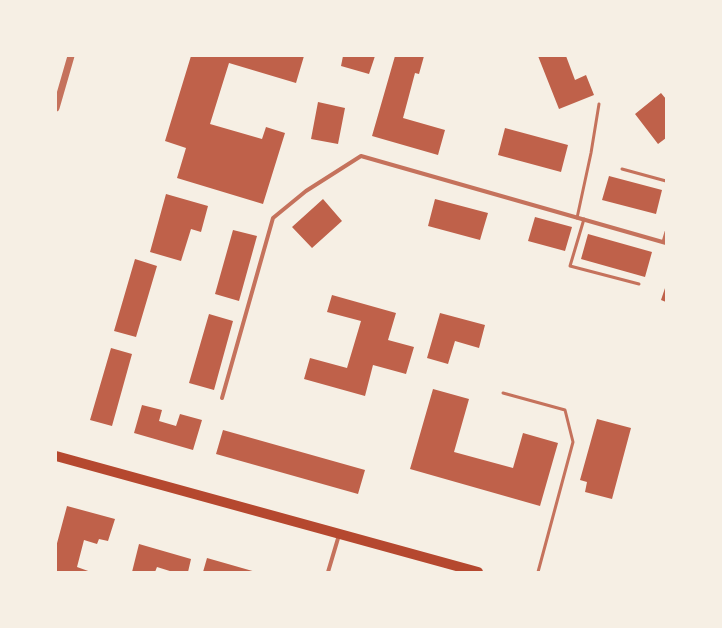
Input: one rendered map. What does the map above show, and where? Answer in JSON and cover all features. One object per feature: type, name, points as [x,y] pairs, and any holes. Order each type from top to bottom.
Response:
[{"type":"main road","points":[[56,456],[478,572]]},
{"type":"street","points":[[56,108],[71,56]]},
{"type":"street","points":[[222,398],[272,218],[306,191],[361,156],[665,243]]},
{"type":"street","points":[[328,572],[340,535]]},
{"type":"lane","points":[[577,218],[592,152],[598,104]]},
{"type":"lane","points":[[622,169],[666,181]]},
{"type":"lane","points":[[584,220],[570,266],[639,284]]},
{"type":"lane","points":[[665,243],[666,232]]},
{"type":"lane","points":[[503,393],[564,410],[573,442],[538,572]]},
{"type":"building","points":[[191,56],[304,56],[296,83],[229,63],[210,124],[262,139],[266,127],[285,133],[263,204],[177,178],[186,148],[165,141]]},
{"type":"building","points":[[343,56],[375,56],[369,74],[341,66]]},
{"type":"building","points":[[395,56],[424,56],[419,74],[415,73],[403,118],[445,130],[438,155],[372,136]]},
{"type":"building","points":[[538,56],[566,56],[575,80],[586,75],[594,95],[559,109]]},
{"type":"building","points":[[661,93],[666,99],[666,138],[658,144],[635,114]]},
{"type":"building","points":[[318,102],[345,108],[338,144],[311,139]]},
{"type":"building","points":[[505,128],[568,145],[561,172],[498,155]]},
{"type":"building","points":[[609,176],[662,190],[656,214],[602,200]]},
{"type":"building","points":[[166,194],[208,206],[201,232],[191,229],[181,261],[150,252]]},
{"type":"building","points":[[323,199],[342,221],[312,248],[292,227]]},
{"type":"building","points":[[435,199],[488,213],[480,240],[428,226]]},
{"type":"building","points":[[535,217],[572,227],[565,251],[528,241]]},
{"type":"building","points":[[233,230],[257,236],[239,301],[215,294]]},
{"type":"building","points":[[588,234],[652,252],[645,277],[581,259]]},
{"type":"building","points":[[135,259],[157,266],[136,337],[114,331]]},
{"type":"building","points":[[666,285],[666,302],[661,300]]},
{"type":"building","points":[[332,295],[396,313],[388,340],[414,347],[406,374],[373,365],[365,396],[304,379],[310,358],[347,368],[361,321],[327,312]]},
{"type":"building","points":[[440,313],[485,325],[479,348],[455,341],[448,364],[427,358]]},
{"type":"building","points":[[209,314],[233,321],[214,390],[189,383]]},
{"type":"building","points":[[111,348],[132,354],[112,426],[90,420]]},
{"type":"building","points":[[433,389],[469,399],[454,452],[513,468],[523,433],[558,443],[540,506],[410,469]]},
{"type":"building","points":[[142,405],[162,410],[159,421],[176,426],[180,414],[202,420],[193,450],[134,433]]},
{"type":"building","points":[[597,419],[631,428],[612,499],[585,492],[587,482],[580,480]]},
{"type":"building","points":[[223,430],[365,470],[358,494],[216,454]]},
{"type":"building","points":[[67,506],[115,519],[108,541],[99,539],[97,544],[84,540],[77,567],[91,572],[56,572],[56,547]]},
{"type":"building","points":[[139,544],[191,559],[188,572],[173,572],[157,567],[155,572],[132,572]]},
{"type":"building","points":[[207,558],[256,572],[203,572]]}]
